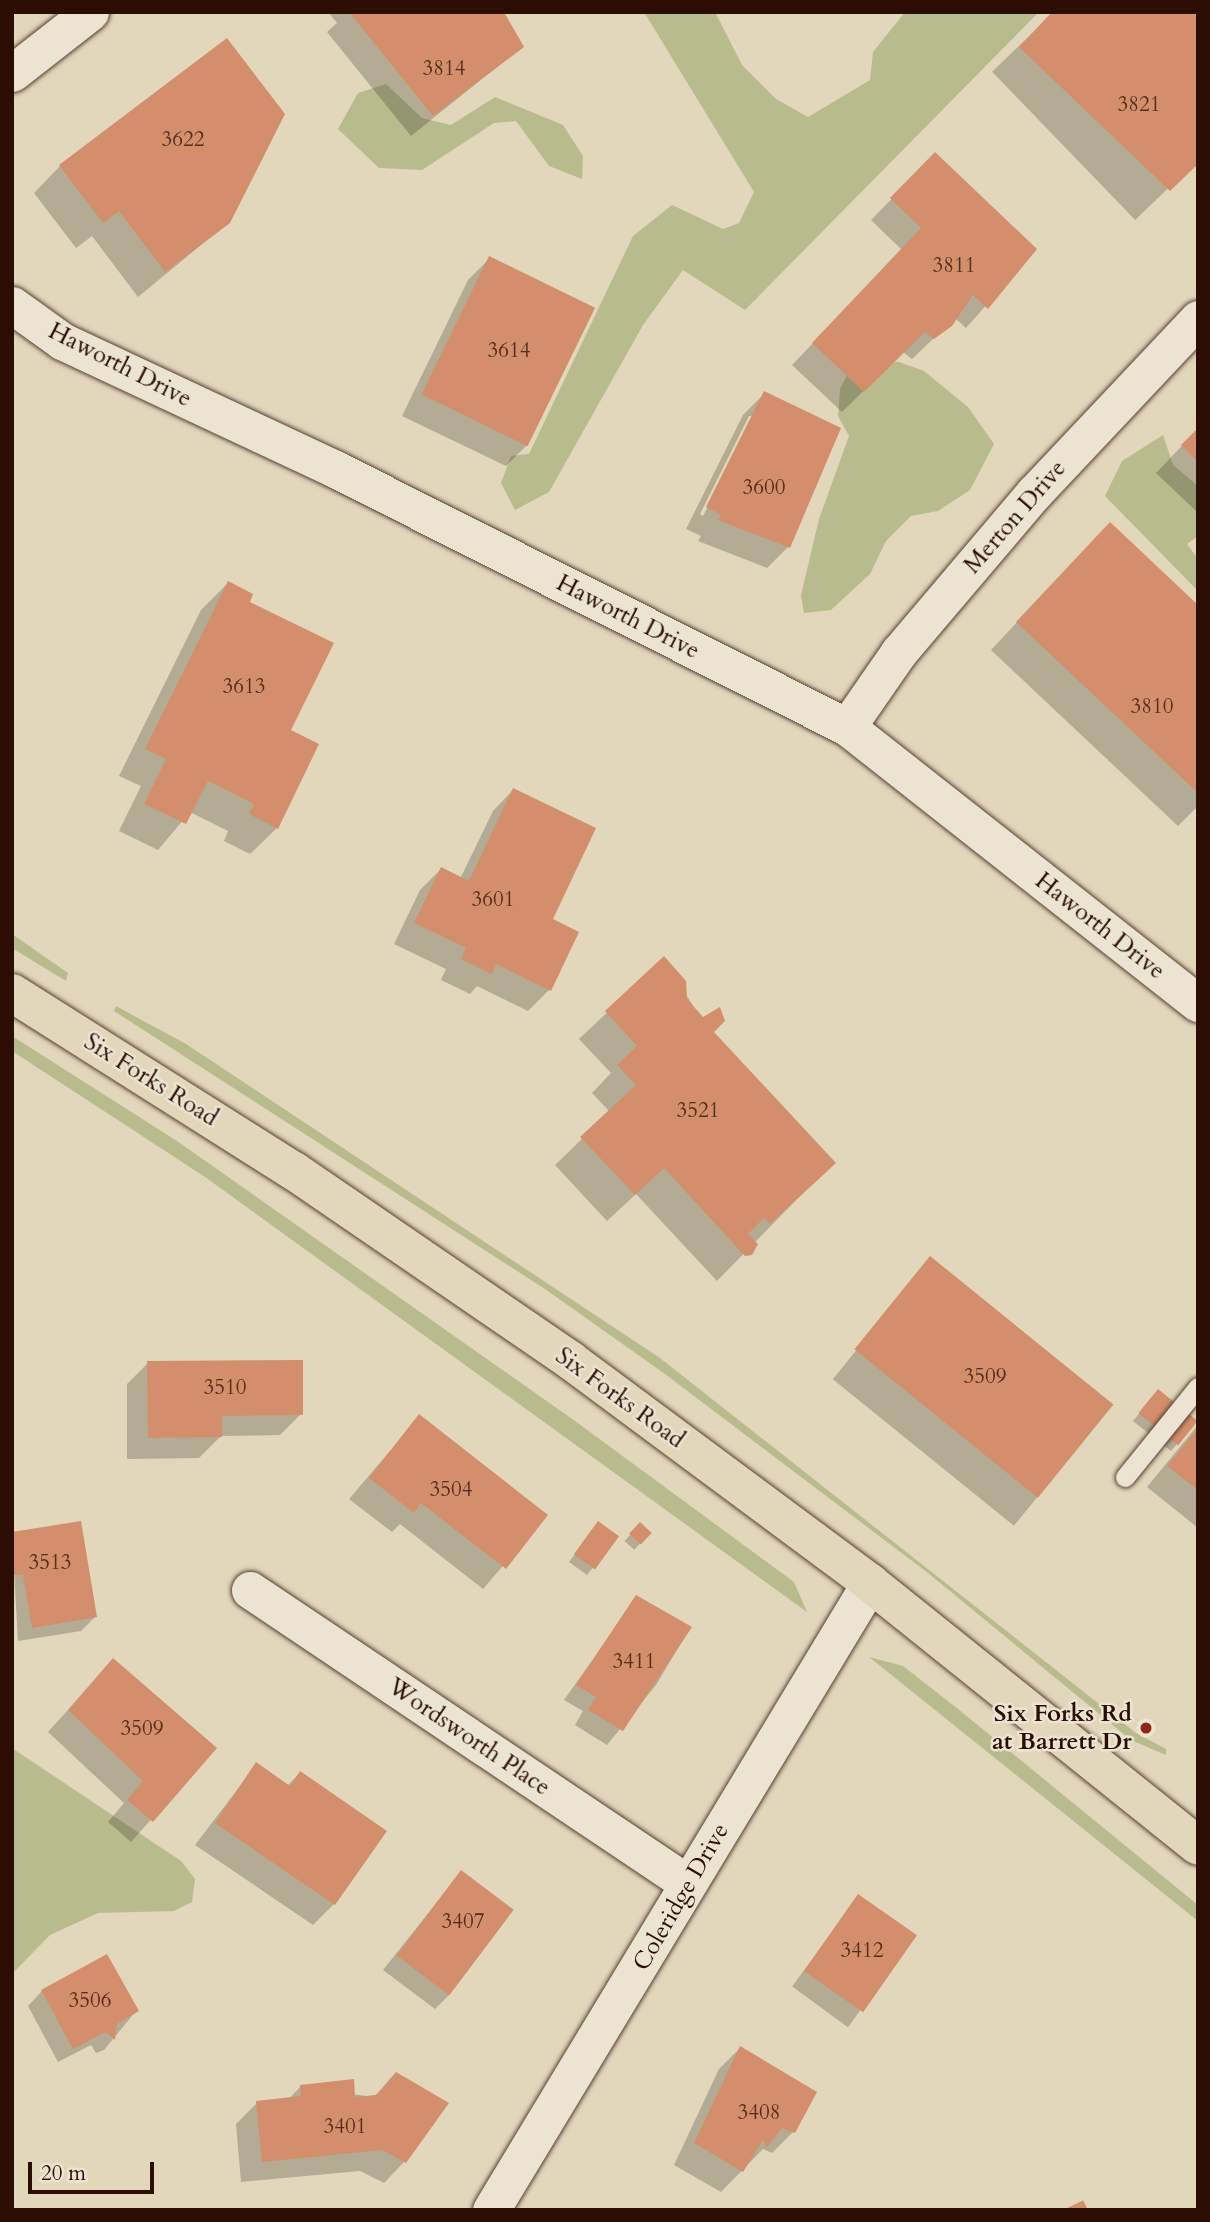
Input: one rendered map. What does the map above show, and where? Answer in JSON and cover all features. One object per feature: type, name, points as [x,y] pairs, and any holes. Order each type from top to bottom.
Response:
[{"type":"main road","name":"Six Forks Road","points":[[12,993],[294,1171],[570,1360],[870,1583],[1198,1846]]},
{"type":"street","points":[[12,73],[90,12]]},
{"type":"street","name":"Haworth Drive","points":[[12,305],[62,341],[335,469],[847,727],[1198,1003]]},
{"type":"street","name":"Merton Drive","points":[[847,727],[899,652],[1034,493],[1198,320]]},
{"type":"street","name":"Coleridge Drive","points":[[491,2210],[870,1583]]},
{"type":"street","name":"Wordsworth Place","points":[[250,1590],[687,1883]]},
{"type":"lane","points":[[1125,1477],[1198,1387]]},
{"type":"green space","points":[[644,12],[715,12],[742,65],[776,99],[808,117],[870,80],[873,52],[905,12],[1039,12],[745,310],[683,270],[643,325],[549,492],[515,510],[501,483],[511,456],[529,454],[633,236],[672,205],[723,229],[739,223],[754,192]]},
{"type":"green space","points":[[386,84],[422,118],[451,125],[495,97],[563,125],[583,156],[582,179],[549,166],[516,121],[494,123],[422,170],[379,168],[338,129],[358,93]]},
{"type":"green space","points":[[854,362],[899,362],[924,371],[968,407],[994,444],[970,490],[938,511],[911,516],[886,541],[870,574],[831,610],[804,613],[801,595],[819,519],[849,436],[838,416],[840,389]]},
{"type":"green space","points":[[1163,435],[1173,465],[1198,486],[1198,536],[1187,544],[1198,559],[1198,591],[1105,496],[1122,461]]},
{"type":"green space","points":[[12,934],[68,973],[66,981],[12,948]]},
{"type":"green space","points":[[116,1006],[186,1044],[660,1358],[1136,1733],[1166,1749],[1166,1755],[1131,1740],[928,1573],[665,1374],[545,1289],[114,1011]]},
{"type":"green space","points":[[12,1036],[177,1141],[575,1421],[794,1582],[807,1612],[205,1177],[12,1051]]},
{"type":"green space","points":[[869,1657],[903,1666],[958,1709],[1198,1905],[1198,1921]]},
{"type":"green space","points":[[12,1748],[181,1861],[195,1879],[192,1902],[174,1911],[98,1913],[50,1935],[12,1974]]},
{"type":"building","points":[[349,12],[504,12],[524,47],[433,116]]},
{"type":"building","points":[[1052,12],[1198,12],[1198,164],[1170,191],[1019,47]]},
{"type":"building","points":[[227,38],[285,114],[230,223],[165,272],[119,211],[103,223],[59,165]]},
{"type":"building","points":[[935,152],[1037,249],[988,309],[973,295],[952,326],[934,339],[925,332],[864,392],[812,343],[921,228],[890,198]]},
{"type":"building","points":[[489,256],[595,308],[528,446],[421,394]]},
{"type":"building","points":[[764,391],[841,428],[790,548],[718,520],[721,515],[706,507]]},
{"type":"building","points":[[1198,428],[1198,462],[1181,445]]},
{"type":"building","points":[[1110,522],[1198,605],[1198,793],[1016,622]]},
{"type":"building","points":[[228,581],[253,594],[250,602],[334,643],[291,730],[319,744],[278,829],[249,814],[254,804],[208,781],[186,824],[144,804],[166,759],[145,749]]},
{"type":"building","points":[[513,788],[596,828],[553,919],[579,932],[551,991],[496,964],[492,974],[461,959],[466,948],[414,923],[441,867],[469,881]]},
{"type":"building","points":[[664,956],[686,981],[687,999],[703,1017],[720,1007],[725,1021],[714,1032],[836,1163],[770,1224],[764,1218],[748,1234],[758,1244],[752,1255],[745,1256],[664,1168],[635,1195],[580,1137],[636,1085],[617,1065],[637,1046],[605,1011]]},
{"type":"building","points":[[930,1256],[1113,1405],[1038,1498],[854,1349]]},
{"type":"building","points":[[303,1360],[303,1415],[222,1416],[222,1437],[148,1438],[147,1361]]},
{"type":"building","points":[[1158,1389],[1198,1421],[1178,1445],[1138,1413]]},
{"type":"building","points":[[419,1414],[548,1515],[506,1569],[421,1503],[414,1513],[369,1478]]},
{"type":"building","points":[[1198,1428],[1198,1490],[1167,1466]]},
{"type":"building","points":[[81,1521],[97,1617],[32,1628],[23,1575],[12,1575],[12,1532]]},
{"type":"building","points":[[598,1521],[619,1536],[595,1569],[574,1554]]},
{"type":"building","points":[[640,1522],[652,1533],[641,1545],[629,1534]]},
{"type":"building","points":[[636,1595],[692,1627],[623,1731],[588,1710],[596,1697],[576,1685]]},
{"type":"building","points":[[113,1658],[217,1748],[153,1822],[127,1800],[143,1781],[68,1710]]},
{"type":"building","points":[[256,1762],[290,1786],[300,1771],[387,1831],[335,1905],[215,1823]]},
{"type":"building","points":[[461,1870],[514,1910],[449,1995],[397,1955]]},
{"type":"building","points":[[858,1894],[917,1935],[863,2012],[804,1971]]},
{"type":"building","points":[[107,1954],[139,2011],[117,2024],[115,2040],[106,2032],[73,2049],[41,1990]]},
{"type":"building","points":[[740,2046],[817,2092],[795,2133],[782,2128],[767,2147],[763,2140],[743,2172],[694,2143]]},
{"type":"building","points":[[396,2072],[449,2103],[406,2163],[382,2150],[262,2162],[256,2101],[301,2096],[300,2085],[354,2079],[355,2097],[376,2095]]},
{"type":"building","points":[[1082,2201],[1088,2210],[1063,2210]]},
{"type":"place","name":"Six Forks Rd at Barrett Dr","points":[[1146,1728]]}]
